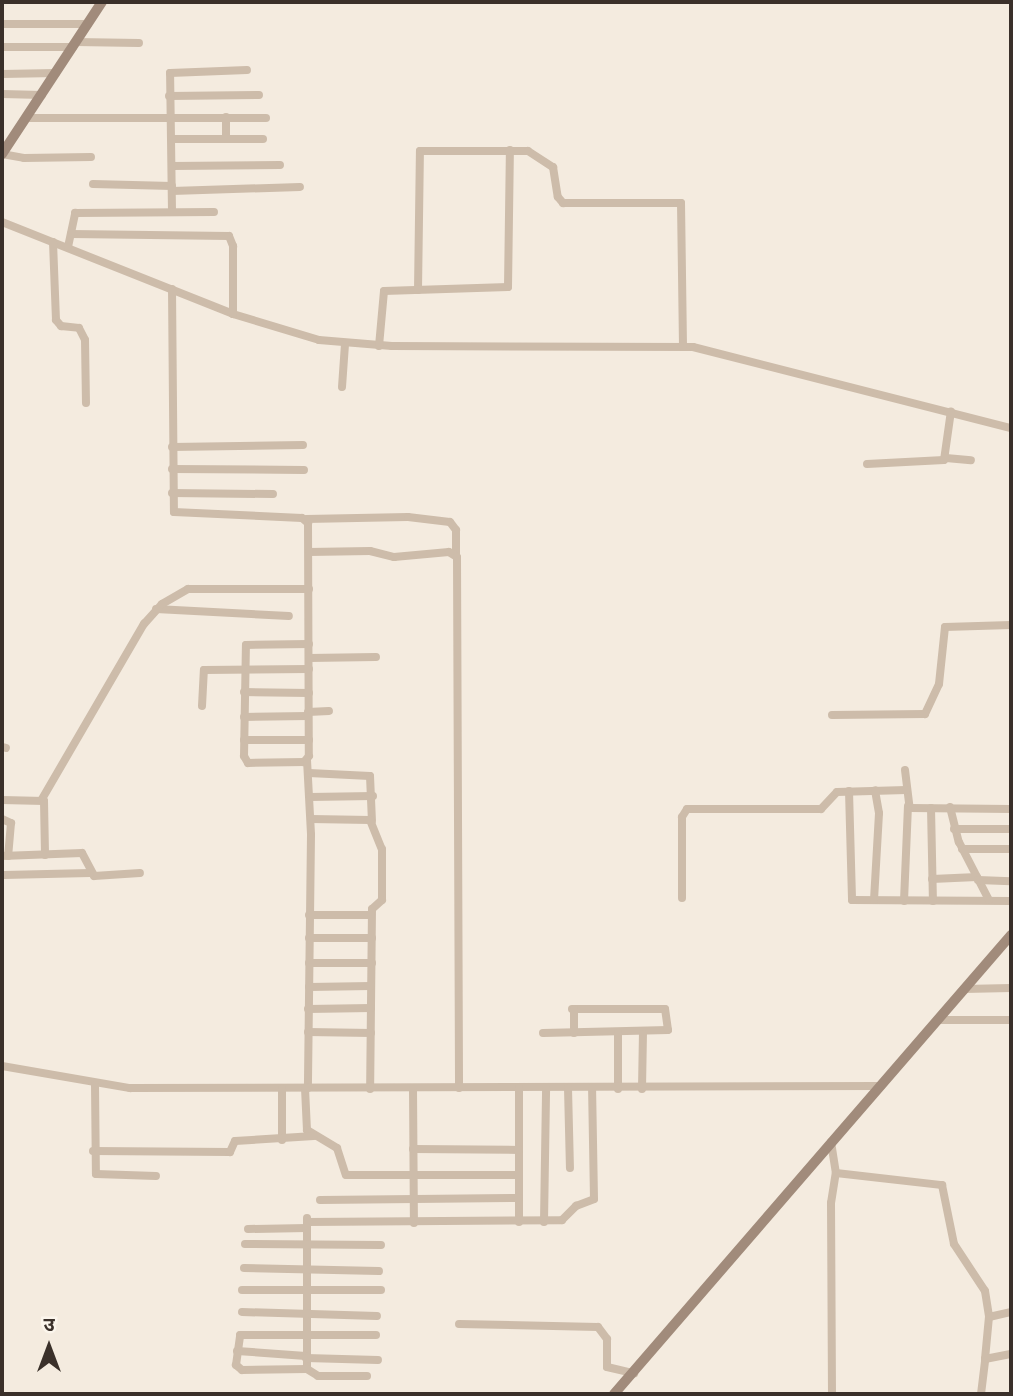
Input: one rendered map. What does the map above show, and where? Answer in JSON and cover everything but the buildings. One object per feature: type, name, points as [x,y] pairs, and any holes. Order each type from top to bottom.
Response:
[{"type":"street","points":[[3,150],[29,118],[102,2]]},
{"type":"street","points":[[2,24],[88,24]]},
{"type":"street","points":[[2,47],[139,43]]},
{"type":"street","points":[[172,211],[170,76],[175,71],[247,71]]},
{"type":"street","points":[[2,74],[56,73]]},
{"type":"street","points":[[2,94],[42,95]]},
{"type":"street","points":[[170,96],[259,95]]},
{"type":"street","points":[[226,117],[226,139]]},
{"type":"street","points":[[29,118],[266,118]]},
{"type":"street","points":[[171,139],[263,139]]},
{"type":"street","points":[[3,150],[90,158]]},
{"type":"street","points":[[379,346],[381,294],[508,287],[510,150]]},
{"type":"street","points":[[418,290],[420,152],[533,152],[547,161],[555,171],[558,197],[564,203],[681,203],[683,346]]},
{"type":"street","points":[[172,166],[280,165]]},
{"type":"street","points":[[93,184],[172,188],[300,187]]},
{"type":"street","points":[[68,247],[75,212],[214,212]]},
{"type":"street","points":[[2,222],[233,314],[345,344],[683,346],[1011,428]]},
{"type":"street","points":[[71,234],[226,235],[233,246],[233,314]]},
{"type":"street","points":[[53,242],[56,320],[61,326],[79,328],[85,341],[86,403]]},
{"type":"street","points":[[172,289],[173,510],[178,514],[306,519],[412,517],[450,522],[456,530],[456,554],[460,571],[459,1087]]},
{"type":"street","points":[[342,387],[345,344]]},
{"type":"street","points":[[946,458],[951,411]]},
{"type":"street","points":[[172,447],[303,445]]},
{"type":"street","points":[[867,464],[946,458],[971,460]]},
{"type":"street","points":[[172,469],[304,470]]},
{"type":"street","points":[[172,493],[273,494]]},
{"type":"street","points":[[306,519],[309,552],[307,761],[311,819],[306,1127],[314,1136],[337,1148],[345,1175],[519,1175]]},
{"type":"street","points":[[309,552],[370,551],[394,557],[417,552],[456,554]]},
{"type":"street","points":[[45,855],[42,799],[156,609],[188,589],[309,589]]},
{"type":"street","points":[[156,609],[289,617]]},
{"type":"street","points":[[832,715],[925,714],[939,684],[945,627],[1011,625]]},
{"type":"street","points":[[307,761],[248,763],[244,740],[244,669],[247,645],[309,643]]},
{"type":"street","points":[[309,657],[376,657]]},
{"type":"street","points":[[202,706],[202,672],[309,668]]},
{"type":"street","points":[[244,692],[309,693]]},
{"type":"street","points":[[244,717],[329,711]]},
{"type":"street","points":[[244,740],[309,740]]},
{"type":"street","points":[[904,901],[908,806],[905,770]]},
{"type":"street","points":[[309,773],[369,775],[373,796],[372,821],[382,849],[383,898],[373,903],[372,915],[370,1089]]},
{"type":"street","points":[[874,900],[879,813],[875,790]]},
{"type":"street","points":[[682,898],[682,817],[687,809],[824,809],[833,794],[849,791],[906,790]]},
{"type":"street","points":[[849,791],[849,895],[856,901],[1011,901]]},
{"type":"street","points":[[310,797],[373,796]]},
{"type":"street","points":[[2,800],[42,799]]},
{"type":"street","points":[[908,806],[1011,809]]},
{"type":"street","points":[[950,807],[954,829],[962,849],[989,900]]},
{"type":"street","points":[[931,808],[933,901]]},
{"type":"street","points":[[311,819],[372,821]]},
{"type":"street","points":[[2,820],[11,823],[5,856],[82,853],[90,873]]},
{"type":"street","points":[[954,829],[1011,829]]},
{"type":"street","points":[[962,849],[1011,849]]},
{"type":"street","points":[[4,875],[140,873]]},
{"type":"street","points":[[932,878],[1011,881]]},
{"type":"street","points":[[309,915],[372,915]]},
{"type":"street","points":[[309,938],[372,938]]},
{"type":"street","points":[[614,1394],[964,989],[1010,941]]},
{"type":"street","points":[[309,963],[372,963]]},
{"type":"street","points":[[309,987],[371,986]]},
{"type":"street","points":[[964,989],[1011,988]]},
{"type":"street","points":[[308,1009],[371,1008]]},
{"type":"street","points":[[543,1033],[643,1034],[668,1032],[667,1010],[573,1009],[574,1033]]},
{"type":"street","points":[[939,1020],[1011,1020]]},
{"type":"street","points":[[308,1032],[371,1033]]},
{"type":"street","points":[[618,1033],[618,1089]]},
{"type":"street","points":[[642,1089],[643,1034]]},
{"type":"street","points":[[2,1066],[95,1085],[282,1089],[881,1086]]},
{"type":"street","points":[[95,1085],[93,1151],[97,1175],[156,1175]]},
{"type":"street","points":[[519,1088],[519,1222]]},
{"type":"street","points":[[544,1222],[546,1088]]},
{"type":"street","points":[[568,1088],[570,1168]]},
{"type":"street","points":[[248,1228],[307,1223],[562,1220],[576,1206],[594,1199],[592,1088]]},
{"type":"street","points":[[282,1089],[282,1140]]},
{"type":"street","points":[[413,1089],[414,1223]]},
{"type":"street","points":[[93,1151],[228,1152],[235,1141],[314,1136]]},
{"type":"street","points":[[831,1142],[836,1173],[829,1327],[832,1394]]},
{"type":"street","points":[[413,1149],[519,1150]]},
{"type":"street","points":[[836,1173],[942,1185],[954,1244],[985,1291],[989,1317],[981,1394]]},
{"type":"street","points":[[320,1200],[519,1198]]},
{"type":"street","points":[[307,1223],[307,1369]]},
{"type":"street","points":[[245,1244],[381,1245]]},
{"type":"street","points":[[244,1268],[379,1271]]},
{"type":"street","points":[[242,1290],[381,1290]]},
{"type":"street","points":[[242,1312],[377,1316]]},
{"type":"street","points":[[989,1317],[1011,1312]]},
{"type":"street","points":[[459,1324],[598,1327],[607,1339],[610,1370],[634,1373]]},
{"type":"street","points":[[368,1376],[318,1376],[307,1369],[242,1370],[236,1365],[237,1351],[242,1334],[376,1335]]},
{"type":"street","points":[[237,1351],[378,1360]]},
{"type":"street","points":[[985,1359],[1011,1354]]}]
